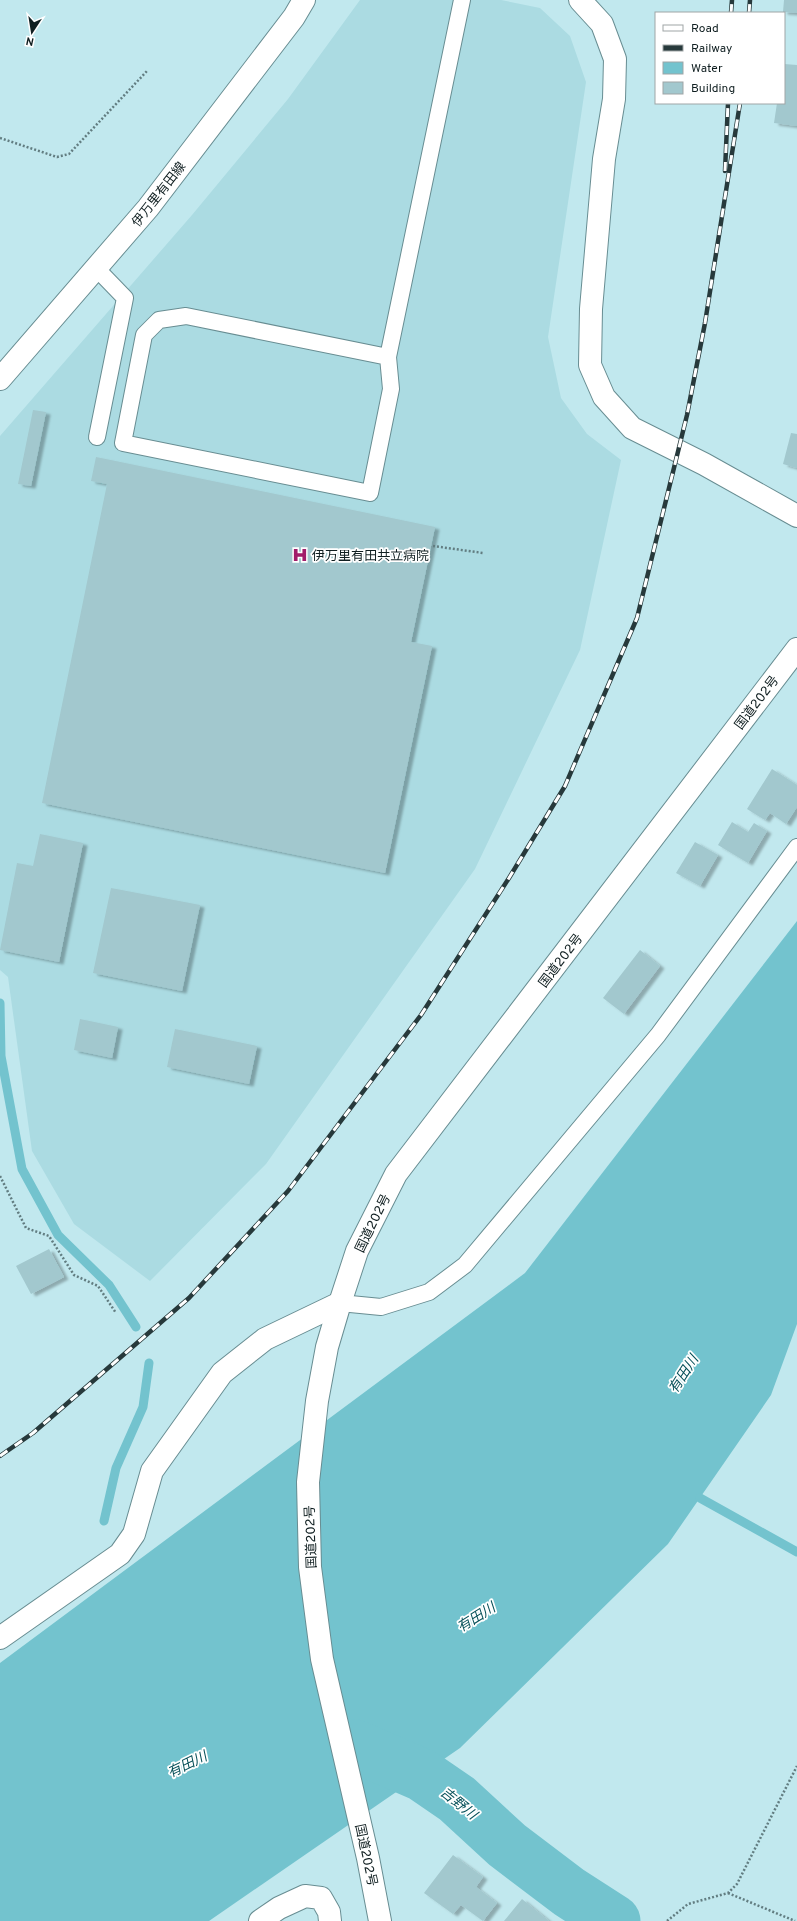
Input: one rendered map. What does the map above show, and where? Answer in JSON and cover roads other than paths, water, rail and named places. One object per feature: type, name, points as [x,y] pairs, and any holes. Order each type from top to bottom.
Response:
[{"type":"main road","name":"伊万里有田線","points":[[0,379],[148,208],[294,17],[304,0]]},
{"type":"main road","points":[[580,0],[602,24],[615,60],[614,99],[604,159],[591,309],[590,365],[604,397],[632,428],[704,464],[797,516]]},
{"type":"main road","name":"国道202号","points":[[380,1921],[368,1858],[322,1659],[310,1568],[308,1482],[317,1401],[328,1347],[340,1303],[357,1251],[396,1174],[797,648]]},
{"type":"main road","points":[[0,1638],[120,1554],[134,1534],[152,1471],[222,1373],[265,1338],[340,1303]]},
{"type":"main road","points":[[260,1921],[279,1908],[304,1896],[321,1898],[329,1912],[330,1921]]},
{"type":"lane","points":[[388,357],[186,316],[159,320],[144,335],[123,443],[370,493],[391,389],[388,357],[462,0]]},
{"type":"lane","points":[[96,268],[125,298],[96,437]]},
{"type":"lane","points":[[340,1303],[381,1307],[429,1292],[465,1265],[658,1035],[797,847]]},
{"type":"water","name":"有田川","points":[[797,921],[797,1324],[771,1395],[668,1544],[460,1748],[209,1921],[0,1921],[0,1663],[525,1273]]},
{"type":"waterway","points":[[0,1003],[1,1056],[22,1169],[58,1235],[109,1285],[136,1327]]},
{"type":"waterway","points":[[104,1521],[116,1468],[143,1407],[149,1363]]},
{"type":"waterway","points":[[700,1498],[797,1552]]},
{"type":"waterway","name":"吉野川","points":[[355,1746],[422,1775],[457,1799],[507,1845],[569,1892],[614,1921]]},
{"type":"railway","points":[[731,12],[732,0]]},
{"type":"railway","points":[[749,12],[750,0]]},
{"type":"railway","points":[[725,171],[728,104]]},
{"type":"railway","points":[[0,1456],[33,1433],[189,1298],[288,1191],[421,1015],[509,878],[565,786],[637,618],[687,415],[705,323],[740,104]]},
{"type":"place","name":"伊万里有田共立病院","points":[[300,555]]}]
